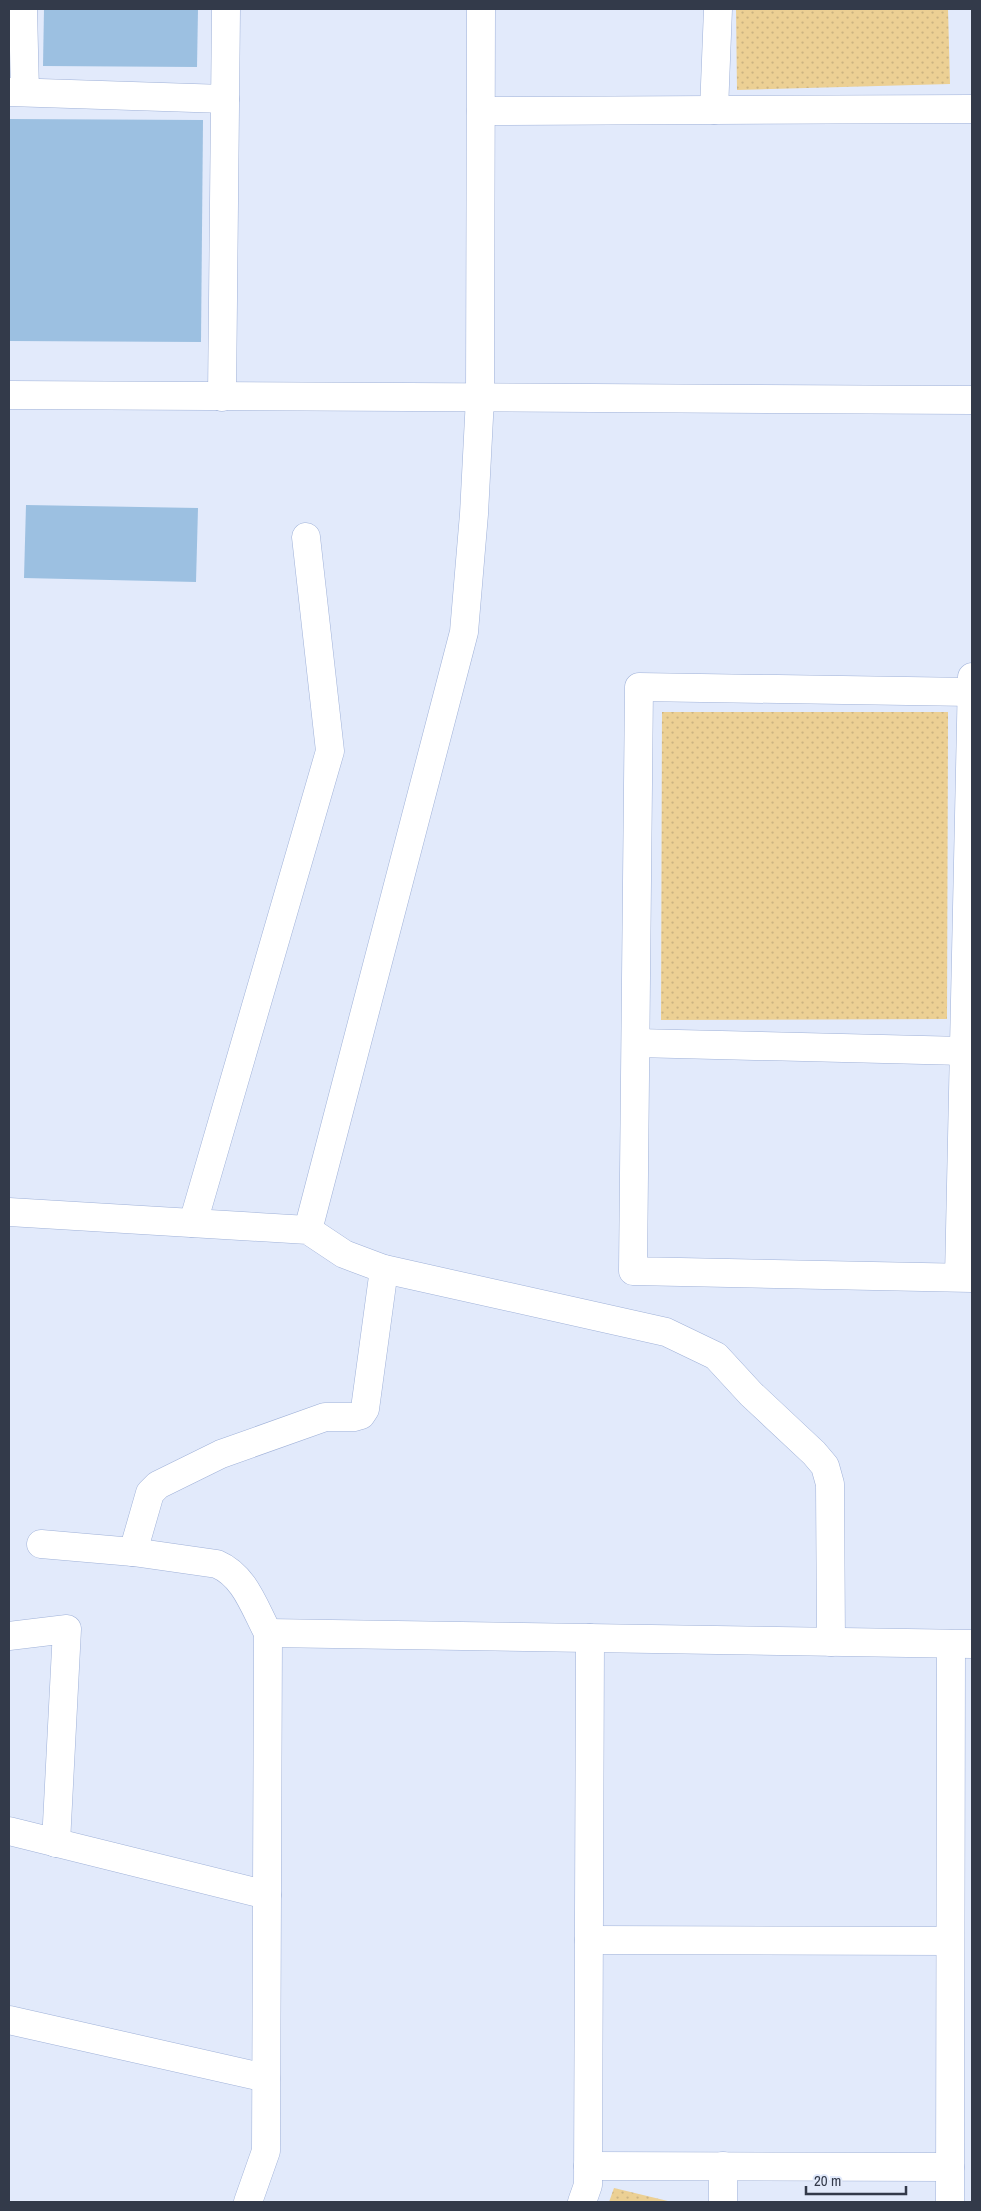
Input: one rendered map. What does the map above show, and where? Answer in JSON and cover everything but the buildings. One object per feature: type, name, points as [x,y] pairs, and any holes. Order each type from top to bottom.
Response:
[{"type":"street","points":[[23,9],[17,92],[225,99]]},
{"type":"street","points":[[222,397],[226,9]]},
{"type":"street","points":[[308,1230],[464,632],[474,514],[480,398],[481,9]]},
{"type":"street","points":[[714,110],[718,9]]},
{"type":"street","points":[[481,111],[972,109]]},
{"type":"street","points":[[9,395],[972,400]]},
{"type":"street","points":[[193,1223],[330,751],[306,537]]},
{"type":"street","points":[[972,677],[972,692],[964,1051],[966,1278],[633,1271],[640,687],[972,692]]},
{"type":"street","points":[[636,1044],[964,1051]]},
{"type":"street","points":[[9,1212],[308,1230],[344,1254],[384,1269],[666,1332],[716,1356],[751,1394],[814,1453],[825,1466],[830,1484],[831,1642]]},
{"type":"street","points":[[133,1552],[150,1493],[158,1485],[221,1454],[325,1417],[354,1418],[360,1415],[365,1409],[384,1269]]},
{"type":"street","points":[[41,1544],[133,1552],[217,1564],[228,1569],[239,1578],[268,1633],[266,2151],[248,2202]]},
{"type":"street","points":[[9,1636],[67,1629],[56,1843]]},
{"type":"street","points":[[268,1633],[962,1644],[950,1941],[950,2202]]},
{"type":"street","points":[[582,2202],[588,2185],[590,1638]]},
{"type":"street","points":[[9,1831],[267,1894]]},
{"type":"street","points":[[588,1940],[950,1941]]},
{"type":"street","points":[[9,2020],[266,2078]]},
{"type":"street","points":[[588,2166],[950,2167]]},
{"type":"street","points":[[723,2166],[723,2202]]},
{"type":"shaded area","points":[[736,9],[948,9],[950,84],[737,90]]},
{"type":"shaded area","points":[[662,712],[948,712],[947,1019],[661,1020]]},
{"type":"shaded area","points":[[614,2188],[672,2202],[609,2202]]}]
